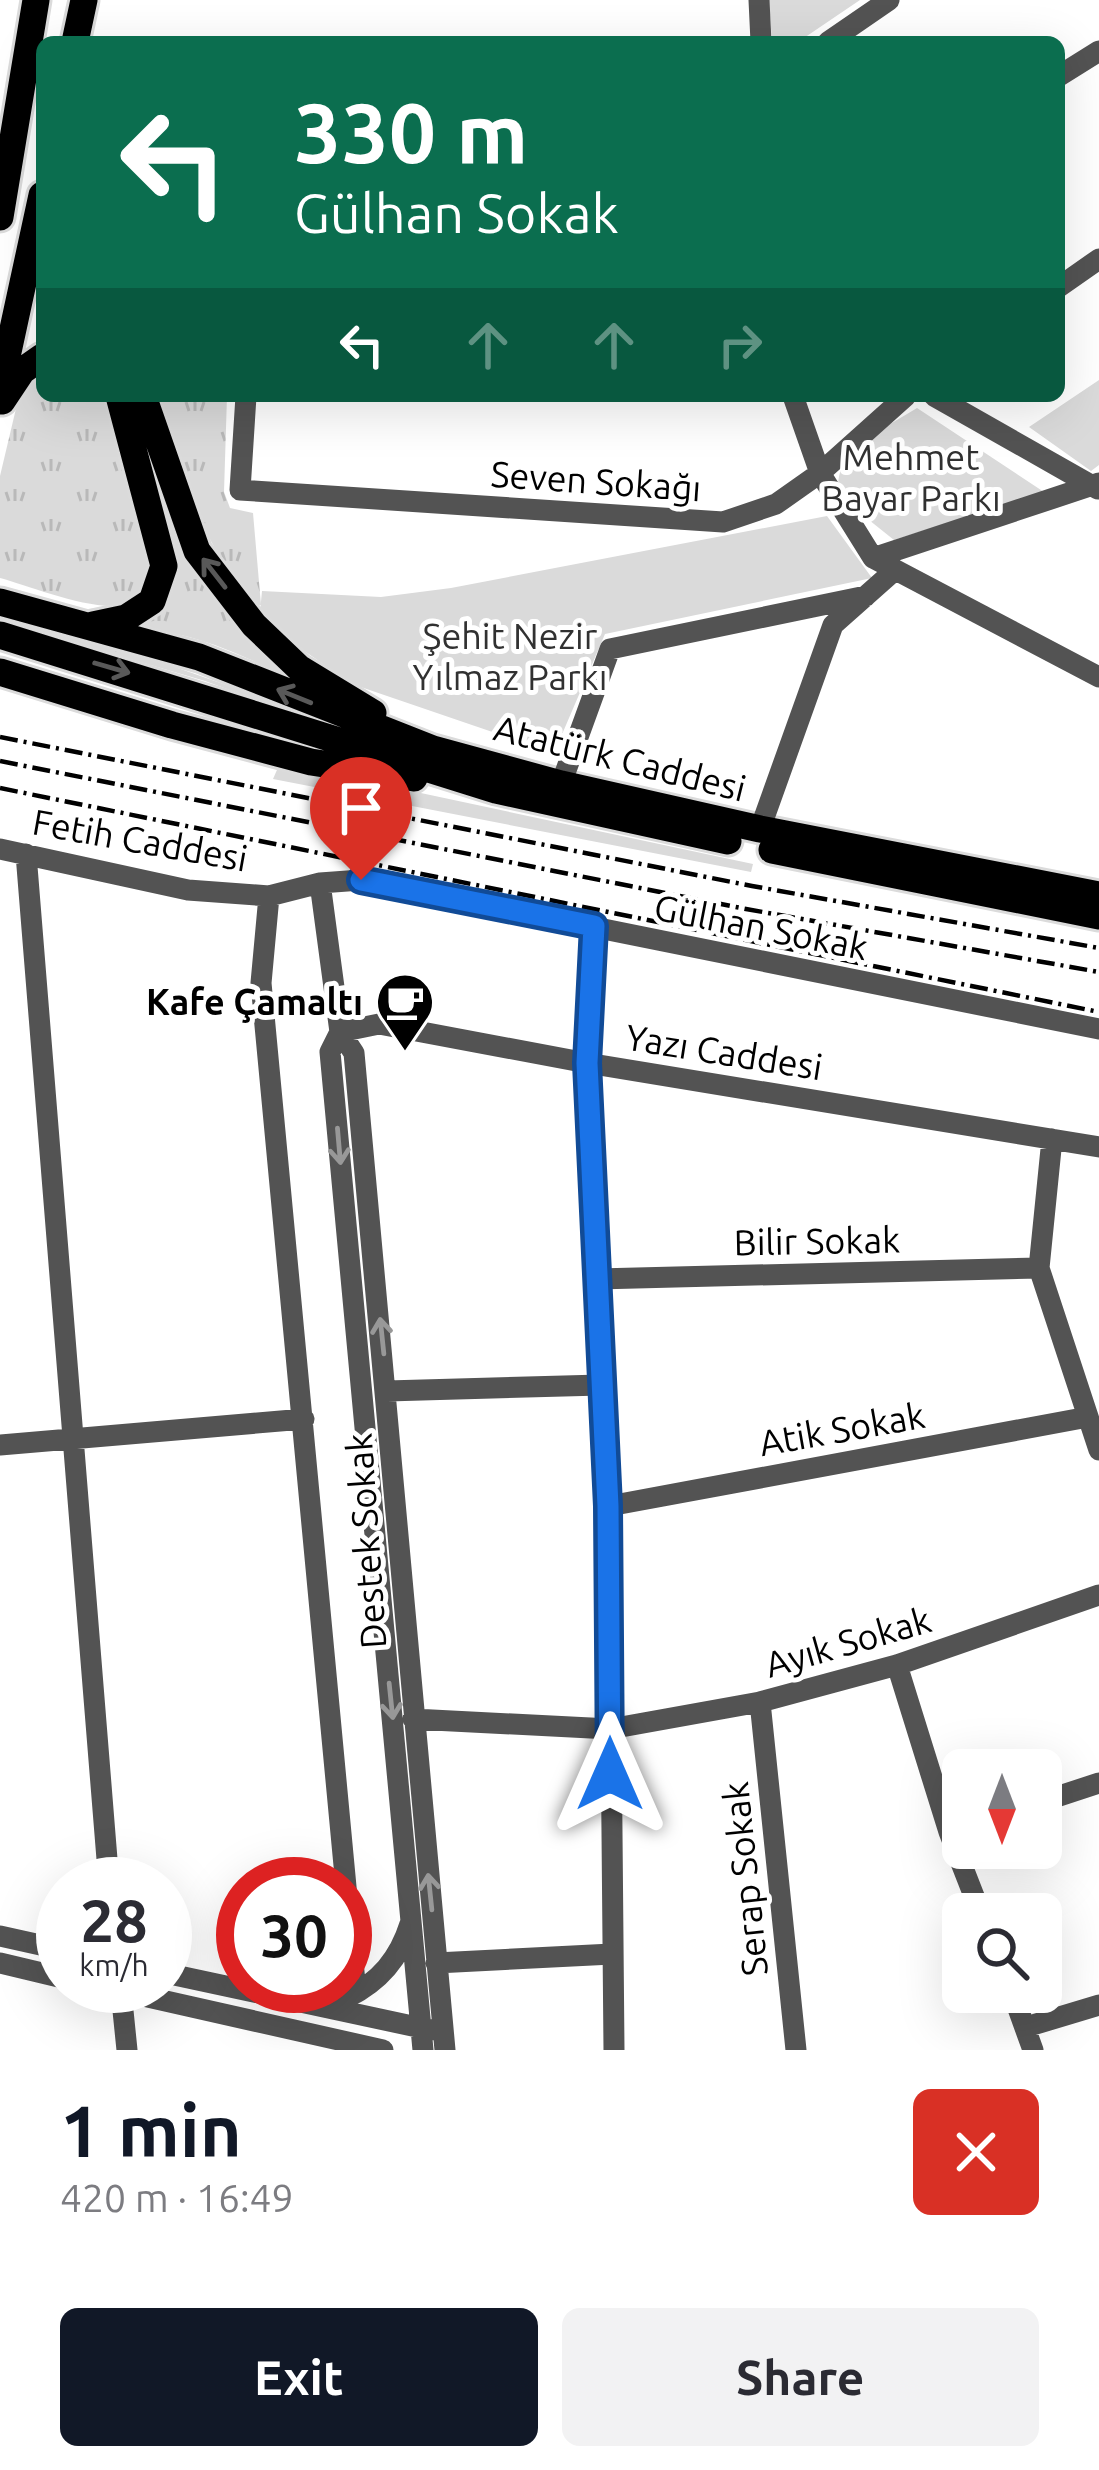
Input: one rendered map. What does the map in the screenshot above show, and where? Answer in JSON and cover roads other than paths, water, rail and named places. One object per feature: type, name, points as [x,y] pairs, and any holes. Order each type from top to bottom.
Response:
[{"type":"main road","points":[[0,217],[36,0]]},
{"type":"main road","points":[[80,36],[85,0]]},
{"type":"main road","points":[[0,142],[19,113]]},
{"type":"main road","points":[[0,389],[36,223]]},
{"type":"main road","points":[[0,405],[22,371],[36,361]]},
{"type":"main road","points":[[93,625],[126,618],[152,601],[164,566],[121,402]]},
{"type":"main road","points":[[145,402],[197,551],[254,625],[298,668],[433,749]]},
{"type":"main road","name":"Atatürk Caddesi","points":[[0,602],[200,657],[433,749],[562,784],[1098,899]]},
{"type":"main road","name":"Atatürk Caddesi","points":[[0,635],[496,790],[914,880],[1098,899]]},
{"type":"main road","points":[[0,672],[311,762],[496,790]]},
{"type":"street","points":[[759,0],[761,36]]},
{"type":"street","points":[[837,36],[889,0]]},
{"type":"street","points":[[1065,72],[1099,51]]},
{"type":"street","points":[[1065,283],[1099,259]]},
{"type":"street","name":"Seven Sokağı","points":[[246,402],[240,490],[723,522],[776,504],[820,473],[899,402]]},
{"type":"street","points":[[795,402],[820,473],[873,558],[1099,677]]},
{"type":"street","points":[[945,402],[1097,486]]},
{"type":"street","points":[[873,558],[1097,486]]},
{"type":"street","points":[[760,829],[833,626],[895,570]]},
{"type":"street","points":[[562,784],[610,649],[866,596]]},
{"type":"street","name":"Fetih Caddesi","points":[[0,849],[188,890],[269,896]]},
{"type":"street","points":[[26,854],[107,1857]]},
{"type":"street","name":"Gülhan Sokak","points":[[269,896],[320,883],[361,880],[1099,1029]]},
{"type":"street","name":"Destek Sokak","points":[[320,883],[340,1032],[355,1053],[436,1963],[433,2040]]},
{"type":"street","points":[[269,896],[261,982],[344,1857]]},
{"type":"street","points":[[594,926],[587,1063],[608,1506],[614,2050]]},
{"type":"street","name":"Yazı Caddesi","points":[[340,1032],[379,1024],[1099,1148]]},
{"type":"street","name":"Destek Sokak","points":[[340,1032],[329,1052],[410,1924],[433,2040]]},
{"type":"street","points":[[1052,1139],[1039,1268],[1099,1450]]},
{"type":"street","name":"Bilir Sokak","points":[[597,1279],[1039,1268]]},
{"type":"street","points":[[387,1390],[602,1385]]},
{"type":"street","name":"Atik Sokak","points":[[608,1506],[1088,1417]]},
{"type":"street","points":[[0,1445],[304,1418]]},
{"type":"street","name":"Ayık Sokak","points":[[412,1719],[610,1730],[760,1702],[897,1665],[1099,1595]]},
{"type":"street","points":[[897,1665],[942,1791]]},
{"type":"street","name":"Serap Sokak","points":[[760,1702],[796,2050]]},
{"type":"street","points":[[1062,1795],[1099,1783]]},
{"type":"street","points":[[372,1979],[396,1959],[410,1924]]},
{"type":"street","points":[[0,1936],[36,1944]]},
{"type":"street","points":[[436,1963],[612,1954]]},
{"type":"street","points":[[0,1963],[36,1972]]},
{"type":"street","points":[[1026,2027],[1099,2005]]},
{"type":"street","points":[[192,2007],[383,2050]]},
{"type":"street","points":[[124,2013],[127,2050]]},
{"type":"street","points":[[340,2013],[433,2040]]},
{"type":"street","points":[[1020,2013],[1034,2050]]},
{"type":"street","points":[[307,2033],[332,2050]]},
{"type":"railway","points":[[0,737],[752,886],[1099,948]]},
{"type":"railway","points":[[0,761],[746,909],[1099,972]]},
{"type":"railway","points":[[0,788],[1099,1012]]},
{"type":"place","name":"Kafe Çamaltı","points":[[405,1053]]},
{"type":"park label","name":"Mehmet Bayar Parkı","points":[[911,478]]},
{"type":"park label","name":"Şehit Nezir Yılmaz Parkı","points":[[510,656]]}]
